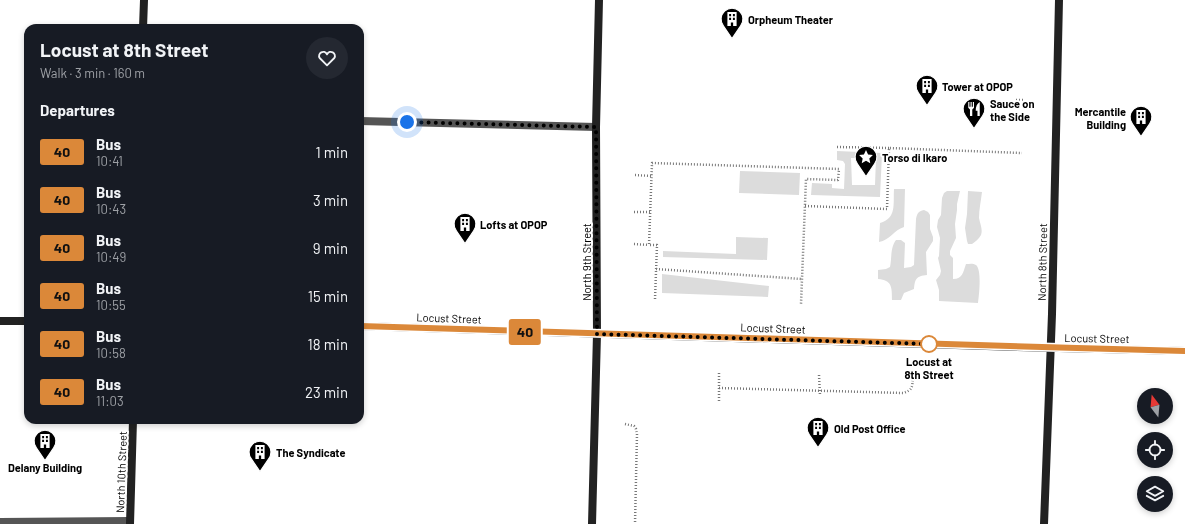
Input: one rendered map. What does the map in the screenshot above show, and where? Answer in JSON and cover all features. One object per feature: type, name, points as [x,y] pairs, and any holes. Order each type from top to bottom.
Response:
[{"type":"street","points":[[144,0],[144,24]]},
{"type":"street","name":"North 9th Street","points":[[592,524],[597,334],[596,127],[599,0]]},
{"type":"street","name":"North 8th Street","points":[[1044,524],[1051,348],[1059,0]]},
{"type":"street","points":[[0,321],[24,321]]},
{"type":"street","name":"Locust Street","points":[[364,326],[1185,351]]},
{"type":"street","name":"North 10th Street","points":[[130,522],[134,424]]},
{"type":"lane","points":[[364,121],[596,127]]},
{"type":"lane","points":[[0,522],[130,522]]},
{"type":"path","points":[[1016,100],[1024,100]]},
{"type":"path","points":[[838,147],[926,148],[1022,153]]},
{"type":"path","points":[[805,206],[887,209],[889,148]]},
{"type":"path","points":[[649,245],[652,163],[838,169],[838,180],[806,179],[801,304]]},
{"type":"path","points":[[635,175],[651,176]]},
{"type":"path","points":[[634,212],[650,212]]},
{"type":"path","points":[[634,244],[657,245],[655,299]]},
{"type":"path","points":[[656,269],[802,279]]},
{"type":"path","points":[[719,371],[719,401]]},
{"type":"path","points":[[820,374],[820,395]]},
{"type":"path","points":[[719,388],[903,393],[908,392],[912,388],[913,378]]},
{"type":"path","points":[[625,424],[634,426],[637,434],[635,524]]},
{"type":"shaded area","points":[[837,151],[882,153],[880,197],[811,195],[812,183],[832,184],[832,188],[844,189],[845,164],[843,161],[837,160]],"holes":[[[851,158],[876,158],[875,185],[852,185]]]},
{"type":"shaded area","points":[[740,171],[800,173],[799,195],[739,193]]},
{"type":"shaded area","points":[[894,189],[905,189],[904,227],[897,230],[883,241],[879,242],[880,223],[889,218],[892,214],[894,205]]},
{"type":"shaded area","points":[[947,191],[960,191],[955,224],[956,238],[950,251],[950,255],[953,258],[953,279],[961,276],[966,264],[976,265],[980,277],[978,303],[939,301],[939,290],[936,280],[941,271],[938,258],[940,238],[937,227],[938,220],[941,215],[942,198],[944,193]]},
{"type":"shaded area","points":[[968,191],[982,192],[979,218],[982,233],[972,244],[968,244],[965,228]]},
{"type":"shaded area","points":[[924,210],[930,215],[930,229],[933,237],[933,241],[926,252],[927,275],[918,277],[914,289],[904,293],[901,300],[892,300],[890,285],[886,281],[878,279],[878,270],[890,267],[892,250],[896,240],[901,240],[905,243],[904,268],[914,265],[916,219],[918,213]]},
{"type":"shaded area","points":[[736,237],[768,238],[767,260],[663,257],[663,251],[736,254]]},
{"type":"shaded area","points":[[662,274],[769,286],[768,297],[662,293]]},
{"type":"bus line","name":"40","points":[[364,326],[1185,351]]},
{"type":"place","name":"Orpheum Theater","points":[[732,38]]},
{"type":"place","name":"Tower at OPOP","points":[[927,106]]},
{"type":"place","name":"Sauce on the Side","points":[[974,128]]},
{"type":"place","name":"Mercantile Building","points":[[1141,136]]},
{"type":"place","name":"Torso di Ikaro","points":[[866,176]]},
{"type":"place","name":"Lofts at OPOP","points":[[465,244]]},
{"type":"place","name":"Locust at 8th Street","points":[[929,344]]},
{"type":"place","name":"Old Post Office","points":[[818,448]]},
{"type":"place","name":"Delany Building","points":[[45,460]]},
{"type":"place","name":"The Syndicate","points":[[260,472]]},
{"type":"route","points":[[407,122],[596,127],[597,334],[929,344]]}]
